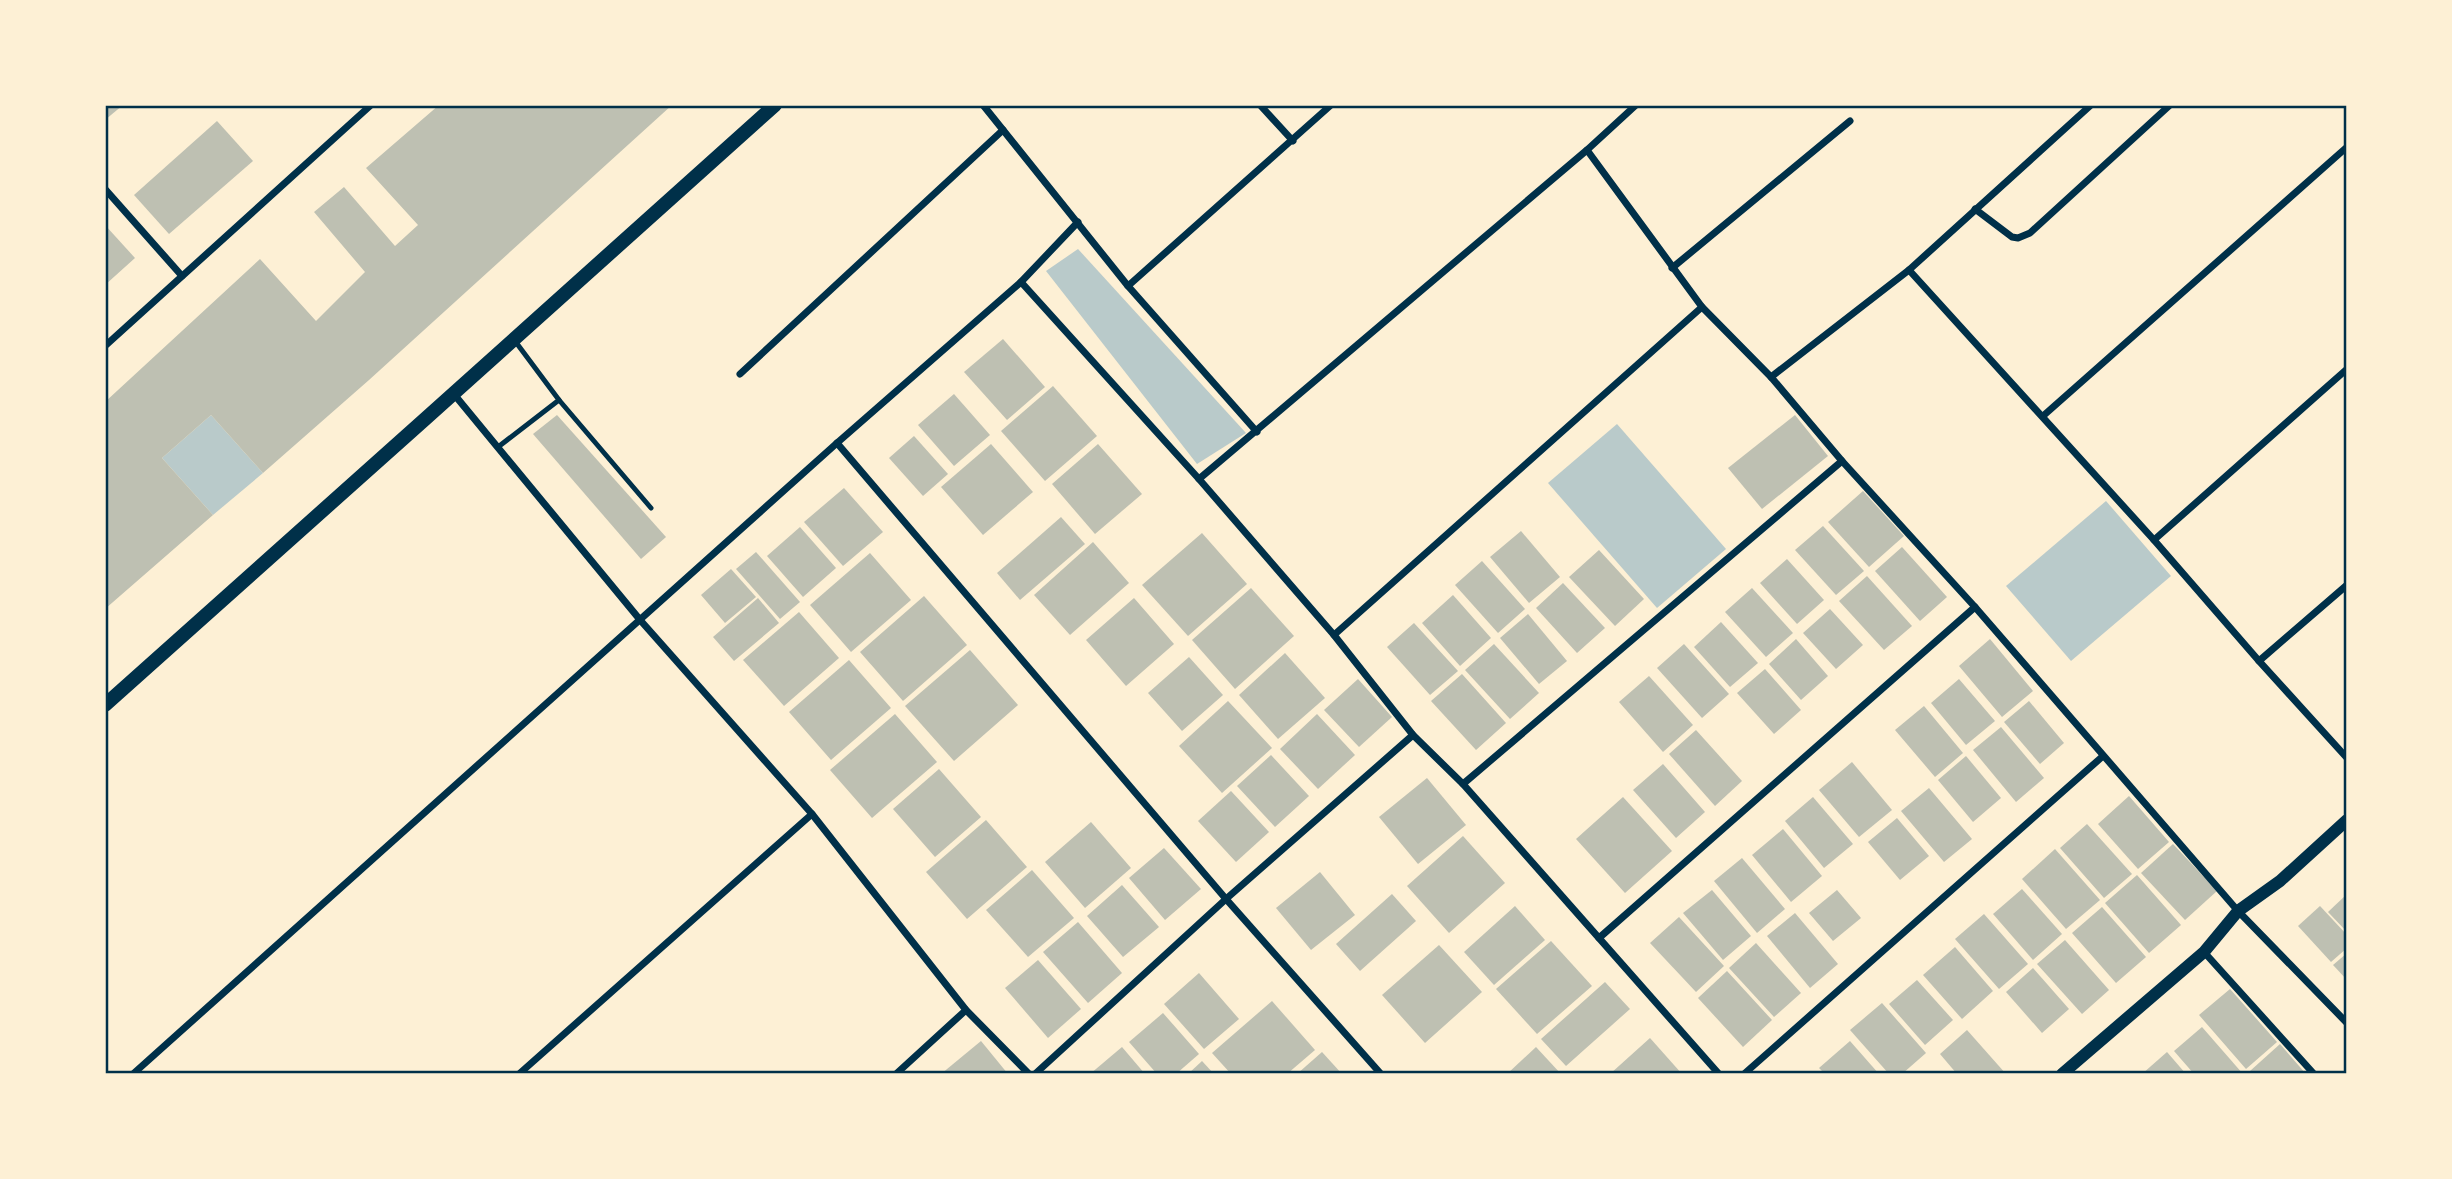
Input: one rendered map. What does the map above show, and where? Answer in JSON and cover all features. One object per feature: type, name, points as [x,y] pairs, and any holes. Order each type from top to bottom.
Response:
[{"type":"main road","points":[[105,705],[775,105]]},
{"type":"street","points":[[105,346],[371,105]]},
{"type":"street","points":[[983,105],[1128,286],[1257,432]]},
{"type":"street","points":[[1260,105],[1293,141]]},
{"type":"street","points":[[1128,286],[1331,105]]},
{"type":"street","points":[[1199,479],[1587,150],[1636,105]]},
{"type":"street","points":[[1771,377],[1909,270],[2091,105]]},
{"type":"street","points":[[1975,209],[2012,237],[2030,233],[2170,105]]},
{"type":"street","points":[[1672,268],[1850,121]]},
{"type":"street","points":[[740,374],[1003,130]]},
{"type":"street","points":[[2043,416],[2347,147]]},
{"type":"street","points":[[1587,150],[1702,307],[1771,377],[1842,461],[1975,607],[2238,911],[2347,1023]]},
{"type":"street","points":[[105,189],[182,276]]},
{"type":"street","points":[[134,1074],[837,443],[1021,282],[1078,222]]},
{"type":"street","points":[[1909,270],[2043,416],[2347,758]]},
{"type":"street","points":[[1021,282],[1199,479],[1334,635],[1413,735],[1463,784],[1718,1074]]},
{"type":"street","points":[[1334,635],[1702,307]]},
{"type":"street","points":[[2154,540],[2347,369]]},
{"type":"street","points":[[453,393],[641,621],[812,814],[966,1010],[1029,1074]]},
{"type":"street","points":[[837,443],[1226,899],[1381,1074]]},
{"type":"street","points":[[1463,784],[1842,461]]},
{"type":"street","points":[[2259,662],[2347,585]]},
{"type":"street","points":[[1598,938],[1975,607]]},
{"type":"street","points":[[1035,1074],[1226,899],[1413,735]]},
{"type":"street","points":[[1744,1074],[2103,756]]},
{"type":"street","points":[[519,1074],[812,814]]},
{"type":"street","points":[[2063,1074],[2204,952],[2238,911],[2280,881],[2347,820]]},
{"type":"street","points":[[2204,952],[2314,1074]]},
{"type":"street","points":[[895,1074],[966,1010]]},
{"type":"lane","points":[[515,340],[559,400],[652,508]]},
{"type":"lane","points":[[498,447],[559,400]]},
{"type":"shaded area","points":[[1078,249],[1246,433],[1197,464],[1046,271]]},
{"type":"shaded area","points":[[211,415],[263,473],[213,515],[162,458]]},
{"type":"shaded area","points":[[1617,424],[1726,549],[1657,608],[1548,483]]},
{"type":"shaded area","points":[[2106,501],[2171,576],[2071,661],[2006,586]]},
{"type":"building","points":[[105,105],[123,105],[105,120]]},
{"type":"building","points":[[439,105],[672,105],[263,473],[211,415],[162,458],[213,515],[105,609],[105,402],[260,259],[316,321],[365,272],[314,212],[344,187],[395,246],[418,225],[366,168]]},
{"type":"building","points":[[217,121],[253,161],[169,234],[134,195]]},
{"type":"building","points":[[105,225],[135,258],[105,285]]},
{"type":"building","points":[[1003,339],[1045,387],[1007,420],[964,372]]},
{"type":"building","points":[[1053,386],[1097,436],[1045,481],[1001,431]]},
{"type":"building","points":[[954,394],[990,435],[954,466],[918,425]]},
{"type":"building","points":[[557,415],[666,537],[641,559],[533,434]]},
{"type":"building","points":[[1795,415],[1828,456],[1762,509],[1728,468]]},
{"type":"building","points":[[914,436],[948,474],[923,496],[889,458]]},
{"type":"building","points":[[991,444],[1033,492],[983,535],[941,487]]},
{"type":"building","points":[[1098,444],[1142,494],[1095,534],[1052,484]]},
{"type":"building","points":[[844,488],[883,532],[843,566],[804,522]]},
{"type":"building","points":[[1863,491],[1904,536],[1869,567],[1828,522]]},
{"type":"building","points":[[1061,517],[1085,544],[1020,600],[997,573]]},
{"type":"building","points":[[1823,526],[1864,571],[1836,595],[1795,550]]},
{"type":"building","points":[[800,527],[836,568],[803,597],[767,556]]},
{"type":"building","points":[[1521,531],[1560,577],[1529,603],[1490,557]]},
{"type":"building","points":[[1202,533],[1247,584],[1188,636],[1142,585]]},
{"type":"building","points":[[1093,542],[1129,583],[1070,635],[1034,595]]},
{"type":"building","points":[[1902,547],[1947,597],[1920,621],[1875,571]]},
{"type":"building","points":[[1599,550],[1644,599],[1615,626],[1569,577]]},
{"type":"building","points":[[756,552],[800,602],[780,619],[736,569]]},
{"type":"building","points":[[870,553],[911,600],[851,652],[810,605]]},
{"type":"building","points":[[1787,559],[1824,600],[1797,624],[1760,583]]},
{"type":"building","points":[[1482,561],[1525,609],[1498,633],[1455,585]]},
{"type":"building","points":[[731,569],[756,597],[725,623],[701,595]]},
{"type":"building","points":[[1867,576],[1912,626],[1884,650],[1839,601]]},
{"type":"building","points":[[1563,583],[1605,628],[1577,653],[1536,608]]},
{"type":"building","points":[[1251,588],[1294,636],[1235,689],[1192,640]]},
{"type":"building","points":[[1752,588],[1793,633],[1766,657],[1725,612]]},
{"type":"building","points":[[1453,595],[1491,638],[1460,666],[1422,623]]},
{"type":"building","points":[[924,596],[967,645],[903,701],[860,652]]},
{"type":"building","points":[[758,598],[779,623],[734,661],[713,637]]},
{"type":"building","points":[[1134,598],[1174,644],[1126,686],[1086,640]]},
{"type":"building","points":[[1830,609],[1863,645],[1836,669],[1803,633]]},
{"type":"building","points":[[799,612],[839,658],[784,706],[743,660]]},
{"type":"building","points":[[1528,614],[1567,661],[1539,684],[1500,638]]},
{"type":"building","points":[[1721,622],[1758,663],[1730,687],[1694,647]]},
{"type":"building","points":[[1414,623],[1458,671],[1430,695],[1387,647]]},
{"type":"building","points":[[1796,639],[1828,676],[1801,700],[1769,664]]},
{"type":"building","points":[[1990,639],[2033,691],[2002,717],[1959,666]]},
{"type":"building","points":[[1494,644],[1539,693],[1510,719],[1465,670]]},
{"type":"building","points":[[1684,644],[1729,694],[1702,718],[1657,668]]},
{"type":"building","points":[[970,650],[1018,705],[954,761],[905,706]]},
{"type":"building","points":[[1285,653],[1325,698],[1278,739],[1239,695]]},
{"type":"building","points":[[1189,657],[1223,695],[1182,731],[1148,693]]},
{"type":"building","points":[[849,660],[891,708],[831,760],[789,712]]},
{"type":"building","points":[[1765,669],[1801,710],[1774,734],[1737,693]]},
{"type":"building","points":[[1462,674],[1506,723],[1476,750],[1431,701]]},
{"type":"building","points":[[1649,676],[1693,725],[1663,752],[1619,702]]},
{"type":"building","points":[[1358,679],[1392,717],[1359,747],[1324,710]]},
{"type":"building","points":[[1959,679],[1995,721],[1966,745],[1931,703]]},
{"type":"building","points":[[1228,701],[1272,748],[1222,793],[1179,746]]},
{"type":"building","points":[[2029,701],[2064,743],[2040,764],[2004,722]]},
{"type":"building","points":[[1924,706],[1963,753],[1935,777],[1895,730]]},
{"type":"building","points":[[895,714],[937,762],[872,818],[830,770]]},
{"type":"building","points":[[1317,714],[1355,755],[1318,789],[1280,749]]},
{"type":"building","points":[[2001,727],[2044,778],[2016,802],[1973,750]]},
{"type":"building","points":[[1696,730],[1742,781],[1715,806],[1669,754]]},
{"type":"building","points":[[1271,755],[1309,796],[1275,827],[1237,786]]},
{"type":"building","points":[[1966,756],[2001,798],[1973,822],[1938,780]]},
{"type":"building","points":[[1852,762],[1892,810],[1859,837],[1819,790]]},
{"type":"building","points":[[1663,764],[1705,812],[1676,838],[1633,790]]},
{"type":"building","points":[[939,769],[981,817],[935,857],[893,809]]},
{"type":"building","points":[[1427,778],[1466,825],[1418,864],[1379,817]]},
{"type":"building","points":[[1929,788],[1972,839],[1944,862],[1901,811]]},
{"type":"building","points":[[1231,791],[1269,832],[1236,862],[1198,821]]},
{"type":"building","points":[[2129,796],[2169,842],[2138,869],[2098,824]]},
{"type":"building","points":[[1623,797],[1672,851],[1625,893],[1576,839]]},
{"type":"building","points":[[1813,797],[1853,844],[1824,868],[1785,821]]},
{"type":"building","points":[[1897,818],[1929,856],[1900,880],[1868,842]]},
{"type":"building","points":[[986,820],[1027,867],[967,919],[926,872]]},
{"type":"building","points":[[1091,822],[1131,868],[1085,908],[1045,862]]},
{"type":"building","points":[[2087,824],[2132,874],[2104,898],[2060,848]]},
{"type":"building","points":[[1783,829],[1822,876],[1791,902],[1752,855]]},
{"type":"building","points":[[1463,836],[1505,883],[1449,933],[1407,886]]},
{"type":"building","points":[[2173,844],[2217,891],[2185,920],[2141,873]]},
{"type":"building","points":[[1164,848],[1201,889],[1165,920],[1129,878]]},
{"type":"building","points":[[2055,849],[2100,900],[2066,929],[2022,879]]},
{"type":"building","points":[[1742,858],[1785,909],[1757,933],[1714,881]]},
{"type":"building","points":[[1032,870],[1074,918],[1028,957],[986,910]]},
{"type":"building","points":[[1320,872],[1355,915],[1311,950],[1276,908]]},
{"type":"building","points":[[2137,875],[2181,925],[2149,953],[2105,903]]},
{"type":"building","points":[[1122,885],[1159,927],[1123,957],[1087,916]]},
{"type":"building","points":[[2022,889],[2062,934],[2033,960],[1993,914]]},
{"type":"building","points":[[1712,890],[1751,936],[1723,960],[1683,913]]},
{"type":"building","points":[[1837,890],[1861,918],[1833,941],[1809,913]]},
{"type":"building","points":[[1392,894],[1416,921],[1360,971],[1336,944]]},
{"type":"building","points":[[2347,894],[2347,932],[2328,912]]},
{"type":"building","points":[[1515,906],[1545,940],[1494,985],[1464,952]]},
{"type":"building","points":[[2320,906],[2347,935],[2347,948],[2331,962],[2298,926]]},
{"type":"building","points":[[2102,907],[2146,957],[2116,983],[2072,933]]},
{"type":"building","points":[[1795,913],[1838,964],[1810,988],[1767,936]]},
{"type":"building","points":[[1984,914],[2028,964],[1999,989],[1955,939]]},
{"type":"building","points":[[1679,917],[1724,966],[1696,992],[1650,943]]},
{"type":"building","points":[[1078,922],[1122,973],[1088,1003],[1043,952]]},
{"type":"building","points":[[2065,940],[2109,990],[2082,1014],[2037,964]]},
{"type":"building","points":[[1551,941],[1592,986],[1537,1034],[1496,989]]},
{"type":"building","points":[[1756,943],[1801,993],[1774,1017],[1729,968]]},
{"type":"building","points":[[1439,945],[1482,992],[1425,1043],[1382,995]]},
{"type":"building","points":[[1955,947],[1993,991],[1962,1019],[1923,975]]},
{"type":"building","points":[[2347,953],[2347,980],[2333,965]]},
{"type":"building","points":[[1038,960],[1081,1009],[1048,1038],[1005,988]]},
{"type":"building","points":[[2033,968],[2069,1009],[2042,1033],[2006,992]]},
{"type":"building","points":[[1727,971],[1772,1020],[1743,1047],[1698,998]]},
{"type":"building","points":[[1199,973],[1239,1019],[1204,1049],[1164,1004]]},
{"type":"building","points":[[1917,980],[1953,1020],[1925,1045],[1889,1004]]},
{"type":"building","points":[[1605,982],[1630,1009],[1566,1066],[1541,1039]]},
{"type":"building","points":[[2230,989],[2277,1042],[2246,1069],[2199,1015]]},
{"type":"building","points":[[1272,1001],[1315,1050],[1287,1074],[1231,1074],[1212,1053]]},
{"type":"building","points":[[1882,1003],[1926,1053],[1902,1074],[1889,1074],[1850,1030]]},
{"type":"building","points":[[1163,1013],[1199,1054],[1176,1074],[1157,1074],[1129,1042]]},
{"type":"building","points":[[2202,1027],[2243,1074],[2194,1074],[2174,1051]]},
{"type":"building","points":[[1967,1030],[2006,1074],[1957,1074],[1940,1054]]},
{"type":"building","points":[[1650,1038],[1682,1074],[1610,1074]]},
{"type":"building","points":[[981,1041],[1008,1074],[941,1074]]},
{"type":"building","points":[[1850,1041],[1879,1074],[1825,1074],[1819,1068]]},
{"type":"building","points":[[2280,1044],[2306,1074],[2252,1074],[2250,1071]]},
{"type":"building","points":[[1122,1047],[1145,1074],[1090,1074]]},
{"type":"building","points":[[1536,1047],[1561,1074],[1507,1074]]},
{"type":"building","points":[[1322,1052],[1342,1074],[1297,1074]]},
{"type":"building","points":[[2167,1052],[2186,1074],[2142,1074]]},
{"type":"building","points":[[1202,1061],[1214,1074],[1188,1074]]}]
